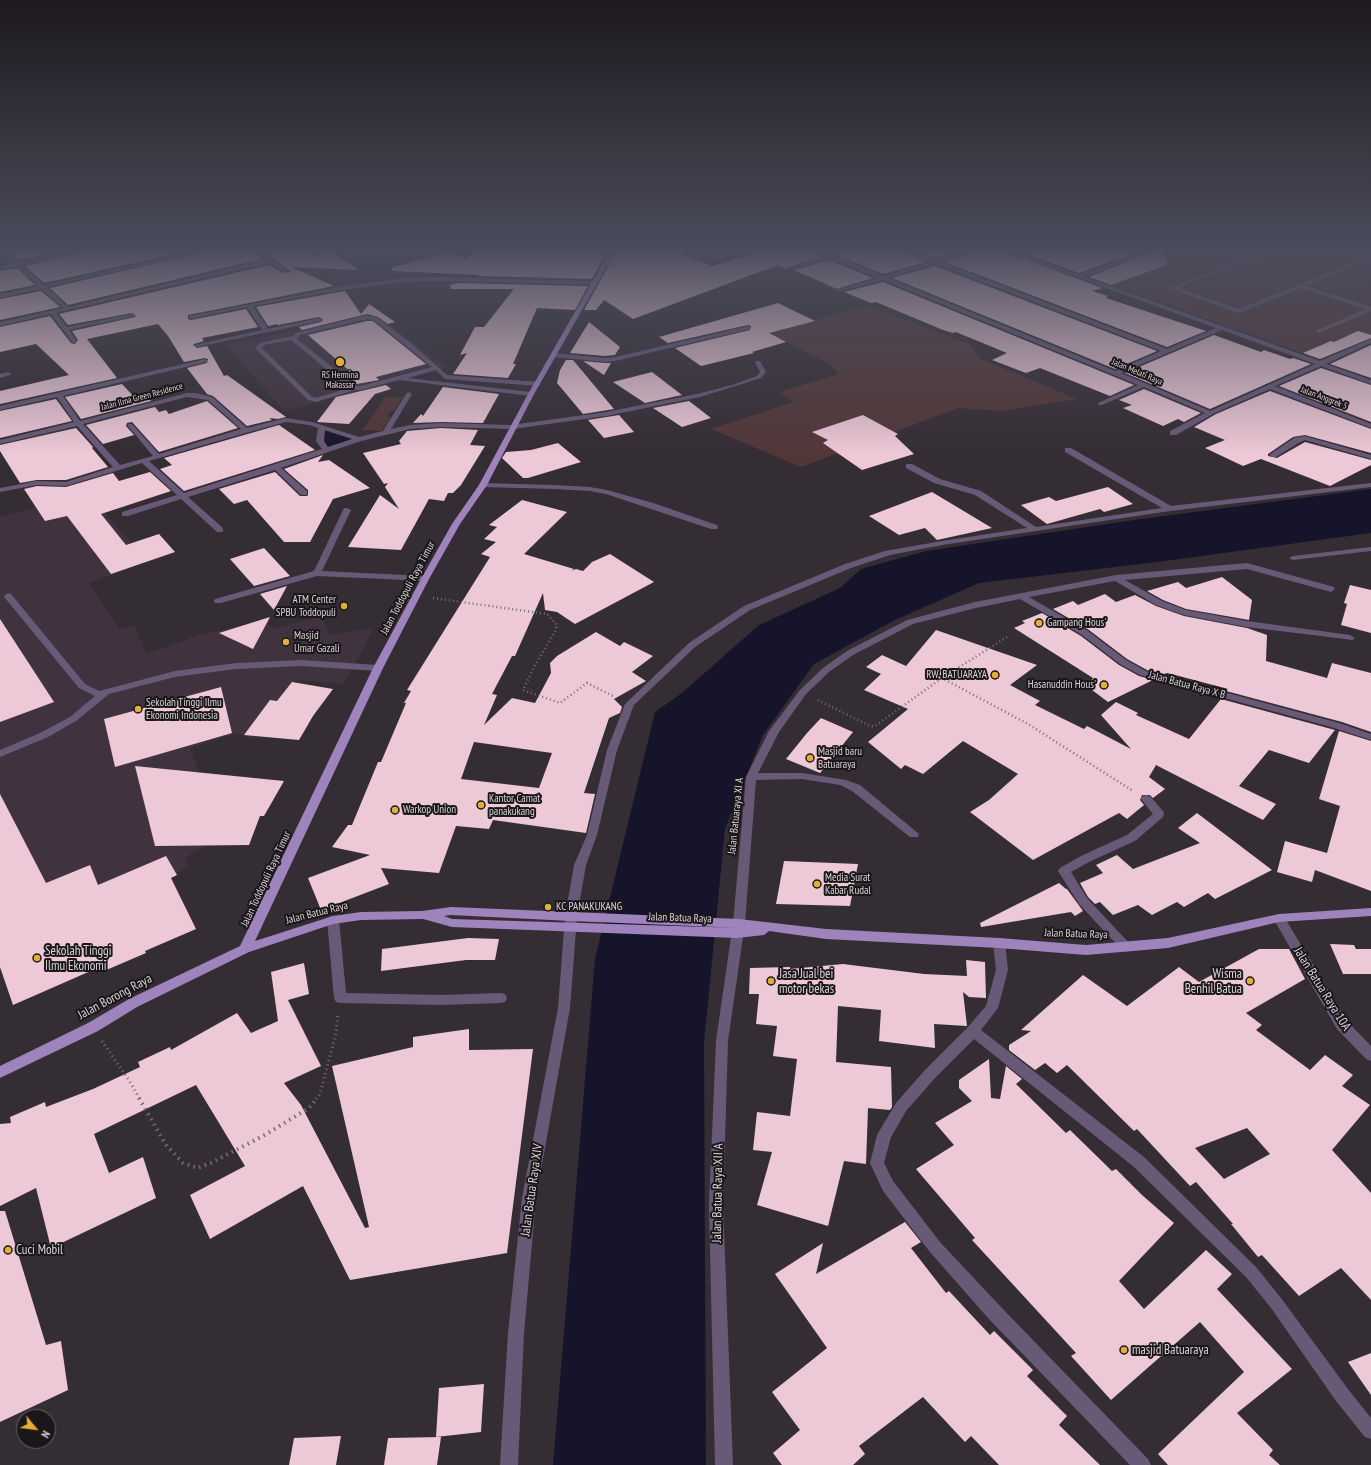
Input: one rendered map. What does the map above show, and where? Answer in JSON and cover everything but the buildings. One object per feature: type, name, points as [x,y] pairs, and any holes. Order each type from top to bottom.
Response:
[{"type":"main road","name":"Jalan Toddopuli Raya Timur","points":[[245,950],[378,668],[425,578],[456,524],[483,485],[531,394],[575,317]]},
{"type":"main road","name":"Jalan Batua Raya","points":[[245,950],[290,933],[333,920],[361,916],[422,915],[452,923],[778,928],[826,934],[999,943],[1086,950],[1168,943],[1279,918],[1370,910]]},
{"type":"main road","name":"Jalan Batua Raya","points":[[574,924],[586,917],[734,928]]},
{"type":"main road","name":"Jalan Borong Raya","points":[[0,1072],[93,1027],[133,1003],[245,950]]},
{"type":"street","points":[[0,324],[32,317]]},
{"type":"street","points":[[56,317],[74,342]]},
{"type":"street","points":[[65,329],[125,317]]},
{"type":"street","points":[[257,317],[266,331]]},
{"type":"street","name":"Jalan Melati Raya","points":[[979,317],[1210,413]]},
{"type":"street","points":[[1079,317],[1166,351]]},
{"type":"street","points":[[1192,317],[1371,382]]},
{"type":"street","points":[[1319,331],[1351,317]]},
{"type":"street","points":[[437,368],[361,388],[354,388],[316,400],[310,399],[258,348],[262,344],[295,337],[298,334],[372,318],[376,319],[410,345],[437,368],[445,377],[538,384]]},
{"type":"street","points":[[197,345],[319,320]]},
{"type":"street","points":[[554,355],[615,359],[748,328]]},
{"type":"street","points":[[1115,373],[1222,328]]},
{"type":"street","points":[[295,337],[293,339],[354,388]]},
{"type":"street","points":[[1173,433],[1210,413],[1371,341]]},
{"type":"street","name":"Jalan Ilma Green Residence","points":[[0,408],[205,361]]},
{"type":"street","points":[[125,514],[276,467],[325,449],[386,432],[413,427],[441,425],[513,427],[606,414],[698,396],[734,386],[759,376],[763,372],[758,362]]},
{"type":"street","points":[[0,376],[8,374]]},
{"type":"street","points":[[438,384],[445,377]]},
{"type":"street","points":[[396,379],[531,394]]},
{"type":"street","points":[[1100,404],[1143,385]]},
{"type":"street","name":"Jalan Anggrek 5","points":[[1271,387],[1371,426]]},
{"type":"street","name":"Jalan Ilma Green Residence","points":[[0,442],[79,424],[187,395],[196,394],[210,398],[246,430]]},
{"type":"street","points":[[386,432],[409,394]]},
{"type":"street","points":[[59,395],[79,424],[118,468]]},
{"type":"street","points":[[396,417],[404,424],[413,427]]},
{"type":"street","points":[[0,490],[37,483],[66,484],[246,430],[286,420],[297,420],[359,439]]},
{"type":"street","points":[[130,425],[158,457]]},
{"type":"street","points":[[322,428],[320,441],[325,449]]},
{"type":"street","points":[[1273,454],[1297,440],[1305,438],[1371,457]]},
{"type":"street","points":[[1068,450],[1170,509]]},
{"type":"street","points":[[144,460],[220,530]]},
{"type":"street","points":[[909,466],[937,481],[978,493],[1034,529]]},
{"type":"street","points":[[276,467],[304,493]]},
{"type":"street","points":[[483,485],[569,488],[607,492],[714,527]]},
{"type":"street","points":[[630,704],[692,645],[728,619],[763,600],[848,566],[888,553],[942,543],[1170,509],[1371,485]]},
{"type":"street","points":[[317,573],[347,510]]},
{"type":"street","points":[[1293,558],[1371,549]]},
{"type":"street","name":"Jalan Batuaraya XI A","points":[[734,928],[751,777],[774,731],[803,692],[826,670],[850,653],[910,622],[975,605],[1116,578],[1248,566],[1331,589]]},
{"type":"street","points":[[218,600],[317,573],[425,578]]},
{"type":"street","points":[[1116,578],[1159,603],[1184,612],[1247,624],[1350,638]]},
{"type":"street","points":[[8,596],[82,686],[94,693],[105,693],[175,674],[236,666],[301,663],[378,668]]},
{"type":"street","name":"Jalan Batua Raya X B","points":[[1021,596],[1085,633],[1123,662],[1144,673],[1327,723],[1371,737]]},
{"type":"street","points":[[0,754],[44,736],[73,719],[105,693]]},
{"type":"street","name":"Jalan Batua Raya XIV","points":[[509,1465],[516,1333],[529,1198],[564,1008],[580,865],[592,834],[612,750],[630,704]]},
{"type":"street","points":[[751,777],[802,776],[842,782],[862,792],[914,834]]},
{"type":"street","points":[[1126,947],[1083,901],[1064,871],[1085,858],[1131,838],[1159,814],[1146,800]]},
{"type":"street","name":"Jalan Batua Raya 10A","points":[[1279,918],[1342,1025],[1371,1055]]},
{"type":"street","points":[[333,920],[340,998],[442,1000],[501,998]]},
{"type":"street","name":"Jalan Batua Raya XII A","points":[[724,1465],[716,1205],[722,1041],[734,928]]},
{"type":"street","points":[[999,943],[1002,970],[992,1008],[973,1031],[930,1074],[901,1107],[884,1135],[876,1163],[888,1186],[935,1247],[994,1312],[1142,1465]]},
{"type":"street","points":[[973,1031],[1139,1162],[1245,1267],[1276,1303],[1342,1395],[1371,1431]]},
{"type":"path","points":[[416,596],[547,614],[557,625],[555,632],[535,665],[523,690],[560,703],[586,683],[630,704]]},
{"type":"path","points":[[803,692],[870,726],[875,726],[942,678],[998,645],[1007,637]]},
{"type":"path","points":[[942,678],[1028,724],[1146,800]]},
{"type":"path","points":[[93,1027],[128,1079],[166,1145],[182,1163],[197,1168],[211,1163],[263,1136],[309,1108],[316,1101],[320,1094],[336,1033],[340,998]]},
{"type":"shaded area","name":"RS Hermina Makassar","points":[[364,317],[379,317],[447,367],[285,411],[224,345]]},
{"type":"shaded area","points":[[823,317],[898,317],[969,344],[981,359],[1077,399],[1002,411],[958,408],[801,467],[711,429],[793,402],[779,392],[839,374],[828,363],[766,332]]},
{"type":"shaded area","points":[[1202,317],[1371,317],[1371,336],[1320,359]]},
{"type":"shaded area","points":[[386,397],[403,397],[394,411],[390,411],[387,417],[391,417],[381,431],[362,430],[381,404],[385,404],[381,403]]},
{"type":"shaded area","points":[[325,431],[353,439],[328,447],[323,441]]},
{"type":"shaded area","points":[[1371,489],[1371,533],[1157,562],[979,583],[895,620],[814,664],[763,735],[725,829],[704,1043],[706,1465],[553,1465],[595,959],[655,712],[682,693],[759,625],[840,588],[861,569],[926,551],[1141,519]]},
{"type":"shaded area","name":"Sekolah Tinggi Ilmu Ekonomi Indonesia","points":[[86,493],[149,561],[89,583],[120,629],[135,625],[146,654],[199,635],[266,621],[272,629],[322,616],[330,635],[374,628],[344,684],[296,680],[255,739],[237,733],[190,748],[220,837],[186,857],[188,868],[0,947],[0,517]]},
{"type":"place","name":"RS Hermina Makassar","points":[[340,362]]},
{"type":"place","name":"ATM Center SPBU Toddopuli","points":[[344,606]]},
{"type":"place","name":"Gampang Hous'","points":[[1039,623]]},
{"type":"place","name":"Masjid Umar Gazali","points":[[286,642]]},
{"type":"place","name":"RW. BATUARAYA","points":[[995,675]]},
{"type":"place","name":"Hasanuddin Hous'","points":[[1104,685]]},
{"type":"place","name":"Sekolah Tinggi Ilmu Ekonomi Indonesia","points":[[138,709]]},
{"type":"place","name":"Masjid baru Batuaraya","points":[[810,758]]},
{"type":"place","name":"Kantor Camat panakukang","points":[[481,805]]},
{"type":"place","name":"Warkop Union","points":[[395,810]]},
{"type":"place","name":"Media Surat Kabar Rudal","points":[[817,884]]},
{"type":"place","name":"KC PANAKUKANG","points":[[548,907]]},
{"type":"place","name":"Sekolah Tinggi Ilmu Ekonomi","points":[[37,958]]},
{"type":"place","name":"Jasa Jual bei motor bekas","points":[[771,981]]},
{"type":"place","name":"Wisma Benhil Batua","points":[[1250,981]]},
{"type":"place","name":"Cuci Mobil","points":[[8,1250]]},
{"type":"place","name":"masjid Batuaraya","points":[[1124,1350]]}]
